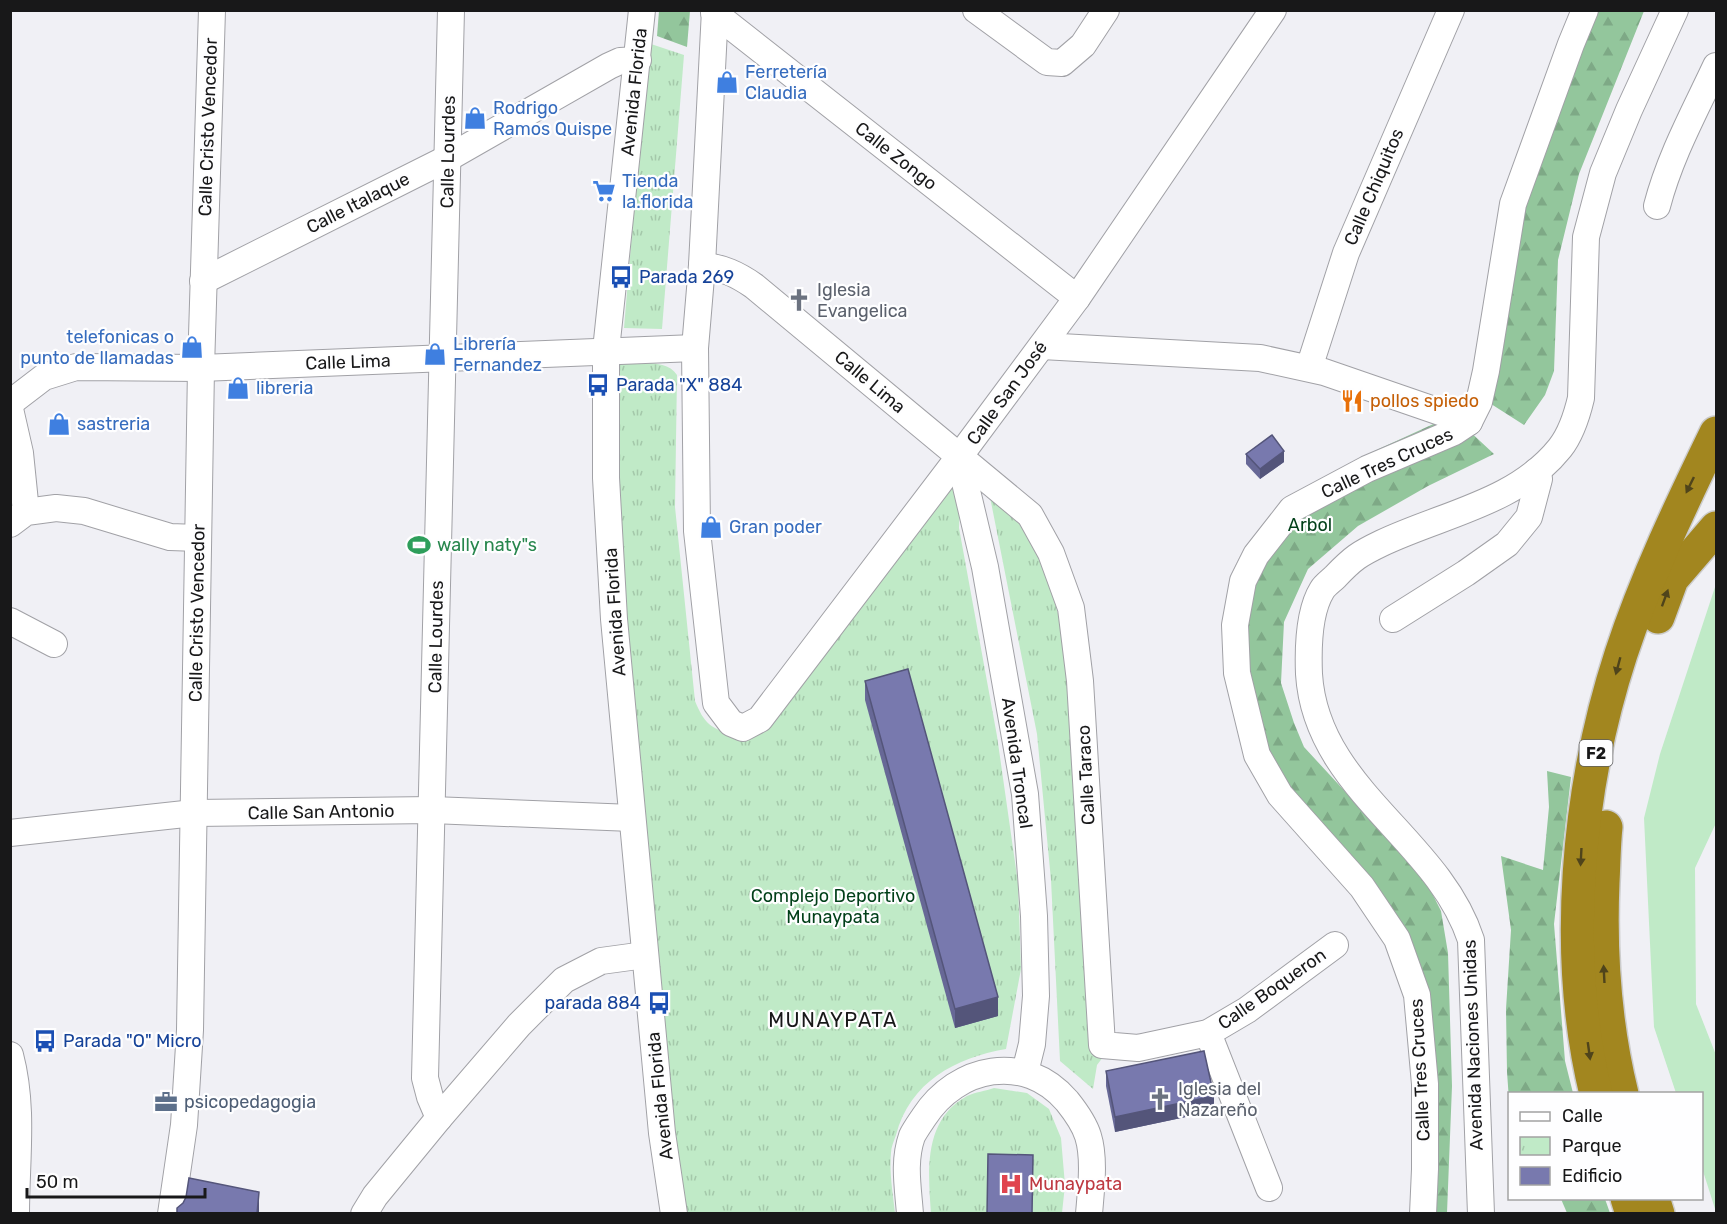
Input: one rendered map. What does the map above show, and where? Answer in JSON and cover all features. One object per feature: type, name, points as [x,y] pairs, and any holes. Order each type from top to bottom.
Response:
[{"type":"highway","name":"F2","points":[[1596,1092],[1581,999],[1577,918],[1582,833],[1598,742],[1621,654],[1652,571],[1716,433]]},
{"type":"highway","name":"F2","points":[[1622,1092],[1605,995],[1601,920],[1605,838],[1620,742],[1643,659],[1672,579],[1716,528]]},
{"type":"street","name":"Calle Cristo Vencedor","points":[[171,1214],[184,1125],[190,1030],[201,368],[212,10]]},
{"type":"street","name":"Calle Lourdes","points":[[439,1118],[424,1078],[451,10]]},
{"type":"street","name":"Avenida Florida","points":[[642,10],[606,350],[606,478],[614,619],[632,818],[662,1133],[674,1214]]},
{"type":"street","points":[[976,10],[1047,62],[1062,63],[1083,45],[1106,10]]},
{"type":"street","name":"Calle San José","points":[[695,348],[697,531],[716,704],[731,723],[743,728],[760,719],[1042,346],[1273,10]]},
{"type":"street","name":"Calle Chiquitos","points":[[1309,368],[1346,253],[1451,10]]},
{"type":"street","name":"Calle Tres Cruces","points":[[1423,1214],[1425,1084],[1417,995],[1397,939],[1362,887],[1280,795],[1257,755],[1237,673],[1235,625],[1243,581],[1256,555],[1292,509],[1367,469],[1454,432],[1469,422],[1479,402],[1486,371],[1512,204],[1570,45],[1586,10]]},
{"type":"street","name":"Avenida Naciones Unidas","points":[[1481,1214],[1471,940],[1464,916],[1437,874],[1378,811],[1342,766],[1320,722],[1310,681],[1308,652],[1312,620],[1322,590],[1356,556],[1401,534],[1465,511],[1505,493],[1537,471],[1561,447],[1576,418],[1581,398],[1586,237],[1603,173],[1675,10]]},
{"type":"street","points":[[695,348],[702,265],[716,11]]},
{"type":"street","name":"Calle Zongo","points":[[716,11],[1077,298]]},
{"type":"street","name":"Calle Italaque","points":[[203,281],[448,158],[609,66],[621,61],[638,60]]},
{"type":"street","points":[[1657,206],[1676,150],[1716,66]]},
{"type":"street","name":"Calle Lima","points":[[702,265],[722,268],[738,274],[754,286],[1030,515]]},
{"type":"street","points":[[1042,346],[1260,358],[1309,368],[1469,422]]},
{"type":"street","name":"Calle Lima","points":[[10,403],[44,377],[76,368],[201,368],[695,348]]},
{"type":"street","points":[[10,409],[20,453],[18,518],[56,508],[84,511],[170,537],[198,538]]},
{"type":"street","name":"Avenida Troncal","points":[[959,457],[985,567],[1025,794],[1034,916],[1036,996],[1032,1044],[1025,1072]]},
{"type":"street","points":[[1394,619],[1507,544],[1529,517],[1539,479],[1537,471]]},
{"type":"street","name":"Calle Taraco","points":[[1030,515],[1051,553],[1071,608],[1080,681],[1102,1045]]},
{"type":"street","points":[[10,621],[54,644]]},
{"type":"street","name":"Calle San Antonio","points":[[10,833],[194,813],[432,810],[632,818]]},
{"type":"street","name":"Calle Boqueron","points":[[1102,1045],[1138,1048],[1208,1033],[1247,1010],[1335,945]]},
{"type":"street","points":[[364,1214],[375,1196],[439,1118],[519,1025],[564,980],[601,961],[645,955]]},
{"type":"street","points":[[1208,1033],[1269,1188]]},
{"type":"street","points":[[10,1055],[15,1073],[20,1119],[16,1214]]},
{"type":"street","points":[[910,1214],[906,1162],[912,1135],[933,1103],[961,1081],[990,1071],[1025,1072],[1044,1080],[1059,1091],[1075,1111],[1088,1136],[1092,1172],[1089,1214]]},
{"type":"green space","points":[[659,11],[690,11],[687,47],[657,36]]},
{"type":"green space","points":[[1587,11],[1644,11],[1579,174],[1558,260],[1554,371],[1545,395],[1524,425],[1477,395],[1521,199]]},
{"type":"green space","points":[[648,43],[684,55],[662,329],[624,328]]},
{"type":"green space","name":"Complejo Deportivo Munaypata","points":[[623,363],[660,364],[673,370],[677,375],[675,507],[695,701],[705,720],[720,730],[735,734],[961,473],[959,528],[997,736],[1018,883],[1021,969],[1006,1049],[987,1053],[952,1066],[924,1087],[912,1100],[903,1116],[891,1151],[895,1213],[683,1213],[659,1062],[618,544],[616,367]]},
{"type":"green space","name":"Arbol","points":[[1440,421],[1466,428],[1494,454],[1428,486],[1358,526],[1308,569],[1284,622],[1281,683],[1304,747],[1424,877],[1441,911],[1448,953],[1452,1086],[1447,1213],[1415,1213],[1419,1085],[1407,967],[1280,794],[1232,672],[1248,551],[1290,501],[1370,453]]},
{"type":"green space","points":[[989,492],[1032,525],[1064,634],[1106,1053],[1097,1065],[1093,1089],[1060,1061],[1051,880],[1037,734]]},
{"type":"green space","points":[[1716,584],[1716,823],[1695,868],[1696,1004],[1716,1055],[1716,1212],[1703,1171],[1703,1092],[1676,1092],[1654,1027],[1644,818],[1660,754]]},
{"type":"green space","points":[[1547,771],[1571,777],[1554,924],[1565,1061],[1573,1092],[1508,1092],[1506,1009],[1511,930],[1501,856],[1543,870],[1549,807]]},
{"type":"green space","points":[[994,1088],[1027,1093],[1049,1109],[1061,1138],[1065,1185],[1062,1213],[931,1214],[929,1164],[935,1133],[942,1119],[953,1106],[967,1096]]},
{"type":"green space","points":[[1561,1200],[1605,1200],[1610,1213],[1567,1213]]},
{"type":"building","points":[[1272,435],[1284,451],[1260,469],[1246,454]]},
{"type":"building","points":[[908,669],[998,997],[955,1009],[865,681]]},
{"type":"building","name":"Iglesia del Nazareño","points":[[1204,1051],[1214,1096],[1115,1117],[1106,1071]]},
{"type":"building","points":[[988,1154],[1033,1155],[1032,1214],[987,1214]]},
{"type":"building","points":[[189,1178],[259,1192],[257,1214],[177,1214],[177,1208],[186,1197]]},
{"type":"place","name":"Ferretería Claudia","points":[[727,82]]},
{"type":"place","name":"Rodrigo Ramos Quispe","points":[[475,118]]},
{"type":"place","name":"Tienda la.florida","points":[[604,191]]},
{"type":"place","name":"Parada 269","points":[[621,277]]},
{"type":"place","name":"Iglesia Evangelica","points":[[799,300]]},
{"type":"place","name":"telefonicas o punto de llamadas","points":[[192,347]]},
{"type":"place","name":"Librería Fernandez","points":[[435,354]]},
{"type":"place","name":"Parada \"X\" 884","points":[[598,385]]},
{"type":"place","name":"libreria","points":[[238,388]]},
{"type":"place","name":"pollos spiedo","points":[[1352,401]]},
{"type":"place","name":"sastreria","points":[[59,424]]},
{"type":"place","name":"Gran poder","points":[[711,527]]},
{"type":"place","name":"wally naty\"s","points":[[419,545]]},
{"type":"place","name":"parada 884","points":[[659,1003]]},
{"type":"place","name":"Parada \"O\" Micro","points":[[45,1041]]},
{"type":"place","name":"Iglesia del Nazareño","points":[[1160,1099]]},
{"type":"place","name":"psicopedagogia","points":[[166,1102]]},
{"type":"place","name":"Munaypata","points":[[1011,1184]]},
{"type":"district","name":"MUNAYPATA","points":[[833,1020]]}]
